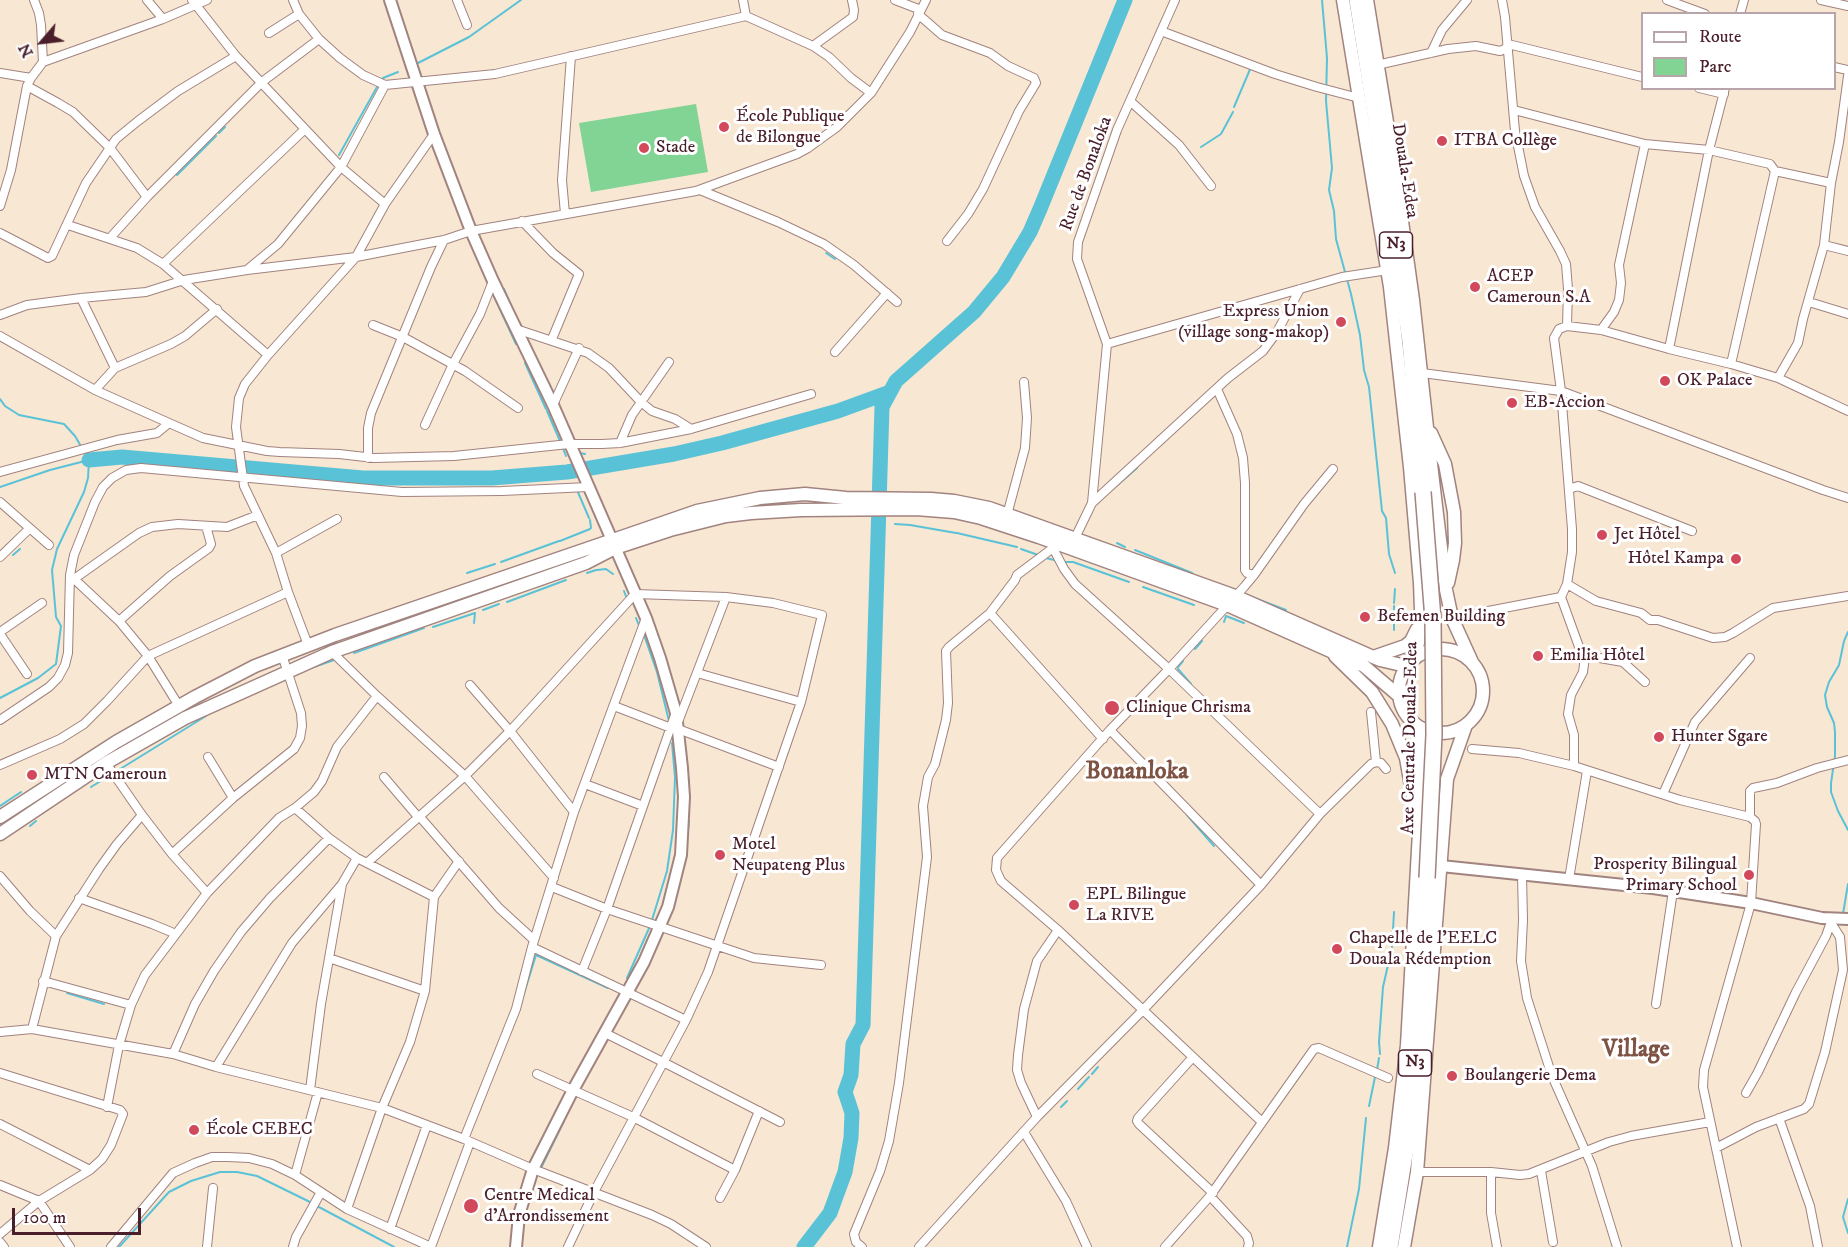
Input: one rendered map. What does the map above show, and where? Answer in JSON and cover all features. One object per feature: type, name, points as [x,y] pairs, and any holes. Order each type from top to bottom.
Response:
[{"type":"highway","name":"Douala-Edea","points":[[1357,0],[1410,342],[1424,492]]},
{"type":"highway","name":"Axe Centrale Douala-Edea","points":[[1390,1247],[1411,1117],[1434,735],[1433,619],[1424,492]]},
{"type":"main road","points":[[390,0],[434,134],[471,231],[553,405],[646,618],[660,658],[675,723],[684,797],[681,855],[673,892],[644,962],[573,1090],[533,1169],[519,1215],[516,1247]]},
{"type":"main road","points":[[1342,0],[1388,270],[1410,467],[1420,583],[1421,619],[1418,643],[1400,680],[1399,696],[1405,712],[1416,725],[1421,742],[1423,761],[1420,837],[1407,1046],[1395,1148],[1379,1247]]},
{"type":"main road","points":[[1367,0],[1397,182],[1413,300],[1446,590],[1452,618],[1480,677],[1483,695],[1477,712],[1466,725],[1448,779],[1417,1172],[1404,1247]]},
{"type":"main road","points":[[0,817],[116,742],[255,666],[308,645],[613,544],[726,516],[846,504],[954,501],[990,508],[1057,542],[1075,538],[1373,657],[1408,665]]},
{"type":"main road","points":[[904,504],[963,514],[1007,526],[1231,600],[1364,666],[1399,696]]},
{"type":"main road","points":[[0,834],[106,764],[185,718],[332,652],[586,563],[613,544]]},
{"type":"main road","points":[[1373,657],[1405,646],[1416,633],[1421,619]]},
{"type":"main road","points":[[1328,649],[1371,692],[1392,724],[1406,758],[1420,837]]},
{"type":"main road","points":[[1408,665],[1423,652],[1440,649],[1457,652],[1472,662]]},
{"type":"main road","points":[[1416,725],[1441,733],[1466,725]]},
{"type":"main road","points":[[1441,866],[1674,891],[1839,920]]},
{"type":"street","points":[[34,0],[40,19],[43,62]]},
{"type":"street","points":[[147,0],[163,19]]},
{"type":"street","points":[[0,206],[10,170],[27,86],[43,62],[163,19],[194,3],[207,0]]},
{"type":"street","points":[[293,0],[299,14],[319,39],[363,75],[385,85],[495,74],[746,16],[813,46],[871,93]]},
{"type":"street","points":[[457,0],[467,25]]},
{"type":"street","points":[[742,0],[746,16]]},
{"type":"street","points":[[813,46],[852,17],[854,10],[852,0]]},
{"type":"street","points":[[894,0],[920,12],[942,35],[990,53],[1008,66],[1034,78],[1036,83],[1019,111],[983,189],[968,214],[947,241]]},
{"type":"street","points":[[0,315],[27,305],[146,292],[184,280],[356,257],[444,240],[471,231],[522,221],[700,190],[808,148],[837,127],[871,93],[910,32],[926,0]]},
{"type":"street","name":"Rue de Bonaloka","points":[[1075,538],[1092,503],[1107,344],[1077,259],[1077,250],[1117,130],[1175,0]]},
{"type":"street","points":[[1431,52],[1442,30],[1467,0]]},
{"type":"street","points":[[1502,0],[1515,131],[1524,176],[1535,207],[1566,264],[1567,326]]},
{"type":"street","points":[[1667,0],[1700,12]]},
{"type":"street","points":[[1821,0],[1848,6]]},
{"type":"street","points":[[194,3],[236,56],[341,167],[385,204]]},
{"type":"street","points":[[269,33],[299,14]]},
{"type":"street","points":[[1161,31],[1275,74],[1359,98]]},
{"type":"street","points":[[110,238],[147,197],[262,82],[319,39]]},
{"type":"street","points":[[1377,65],[1448,49],[1476,46],[1500,51],[1505,50],[1508,44]]},
{"type":"street","points":[[1508,44],[1641,77]]},
{"type":"street","points":[[0,233],[48,258],[52,256],[86,183],[110,148],[125,131],[178,91],[236,56]]},
{"type":"street","points":[[566,214],[562,180],[571,56]]},
{"type":"street","points":[[0,73],[31,78]]},
{"type":"street","points":[[1778,378],[1796,347],[1824,245],[1831,183],[1844,142],[1848,76]]},
{"type":"street","points":[[247,270],[278,244],[341,167],[385,85]]},
{"type":"street","points":[[27,86],[73,112],[110,148],[147,197]]},
{"type":"street","points":[[1669,349],[1709,150],[1724,91]]},
{"type":"street","points":[[1130,101],[1179,145],[1211,186]]},
{"type":"street","points":[[1514,110],[1645,144],[1709,150],[1765,162],[1770,164],[1775,171],[1831,183]]},
{"type":"street","points":[[164,264],[306,129]]},
{"type":"street","points":[[308,645],[276,553],[242,474],[236,412],[239,398],[245,384],[268,355],[356,257],[385,204],[434,134]]},
{"type":"street","points":[[1601,330],[1614,312],[1619,300],[1621,283],[1619,265],[1645,144]]},
{"type":"street","points":[[1731,364],[1775,171]]},
{"type":"street","points":[[700,190],[815,239],[834,250],[897,302]]},
{"type":"street","points":[[522,221],[553,253],[579,274],[552,339]]},
{"type":"street","points":[[68,225],[137,248],[164,264],[268,355]]},
{"type":"street","points":[[368,458],[369,420],[444,240]]},
{"type":"street","points":[[1824,245],[1848,251]]},
{"type":"street","points":[[1107,344],[1342,277],[1388,270]]},
{"type":"street","points":[[425,425],[453,364],[480,314],[493,281]]},
{"type":"street","points":[[1092,503],[1268,345],[1300,289]]},
{"type":"street","points":[[835,352],[887,293]]},
{"type":"street","points":[[81,298],[115,368]]},
{"type":"street","points":[[1809,302],[1848,314]]},
{"type":"street","points":[[95,390],[115,368],[185,336],[217,309]]},
{"type":"street","points":[[374,325],[453,364],[518,408]]},
{"type":"street","points":[[1645,682],[1623,662],[1585,657],[1580,653],[1561,597],[1567,584],[1572,552],[1572,529],[1561,391],[1554,338],[1558,329],[1567,326],[1601,330],[1731,364],[1778,378],[1848,411]]},
{"type":"street","points":[[516,329],[579,348],[596,357],[652,411],[675,419],[691,429]]},
{"type":"street","points":[[0,336],[95,390],[203,438],[239,449],[339,454],[368,458],[572,449],[620,443],[691,429],[811,394]]},
{"type":"street","points":[[553,405],[579,348]]},
{"type":"street","points":[[620,443],[632,415],[669,362]]},
{"type":"street","points":[[1422,373],[1561,391],[1848,498]]},
{"type":"street","points":[[1007,515],[1026,441],[1024,382]]},
{"type":"street","points":[[1217,389],[1237,434],[1243,458],[1245,570],[1247,573],[1254,574]]},
{"type":"street","points":[[0,472],[117,440],[157,433],[169,423]]},
{"type":"street","points":[[0,720],[49,687],[58,678],[65,665],[68,653],[74,555],[94,502],[103,487],[112,478],[126,470],[141,468],[242,474],[402,492],[502,491],[587,483]]},
{"type":"street","points":[[1262,1122],[1058,930],[1001,881],[996,870],[997,858],[1110,730],[1169,669],[1254,574],[1304,504],[1334,469]]},
{"type":"street","points":[[1569,489],[1578,486],[1692,531]]},
{"type":"street","points":[[0,502],[49,545]]},
{"type":"street","points":[[72,577],[139,533],[152,527],[178,524],[226,527],[258,515]]},
{"type":"street","points":[[276,553],[337,519]]},
{"type":"street","points":[[119,621],[170,576],[209,548],[211,544],[206,526]]},
{"type":"street","points":[[0,557],[29,529]]},
{"type":"street","points":[[862,1247],[856,1242],[854,1234],[880,1171],[889,1141],[899,1083],[926,866],[923,806],[928,777],[935,764],[947,711],[946,651],[990,613],[1017,575],[1057,542],[1064,568],[1075,584],[1169,669],[1320,814]]},
{"type":"street","points":[[72,577],[119,621],[148,656],[179,706]]},
{"type":"street","points":[[1567,584],[1596,601],[1641,613],[1650,620],[1658,620],[1713,638],[1725,637],[1773,608],[1848,596]]},
{"type":"street","points":[[0,765],[60,739],[84,724],[148,656],[288,592]]},
{"type":"street","points":[[368,862],[465,776],[510,731],[635,594],[726,597],[773,603],[822,615],[801,702],[708,972],[687,1020],[633,1117],[568,1247]]},
{"type":"street","points":[[582,971],[607,909],[643,806],[726,597]]},
{"type":"street","points":[[1452,618],[1561,597]]},
{"type":"street","points":[[27,674],[0,633],[42,603]]},
{"type":"street","points":[[990,613],[1103,739]]},
{"type":"street","points":[[111,1247],[167,1179],[179,1170],[212,1157],[249,1158],[272,1164],[295,1175],[347,1209],[431,1247],[467,1140],[512,1019],[574,812],[646,618]]},
{"type":"street","points":[[332,652],[465,776],[553,883],[607,909],[716,947],[764,960],[821,965]]},
{"type":"street","points":[[172,854],[233,798],[294,749],[303,726],[301,713],[282,656]]},
{"type":"street","points":[[1574,766],[1574,735],[1568,714],[1571,695],[1583,672],[1585,657]]},
{"type":"street","points":[[1663,794],[1695,722],[1750,658]]},
{"type":"street","points":[[697,673],[801,702]]},
{"type":"street","points":[[470,686],[510,731],[574,812]]},
{"type":"street","points":[[107,1107],[119,1045],[131,1005],[145,975],[207,893],[279,818],[314,792],[322,781],[337,747],[377,696]]},
{"type":"street","points":[[614,706],[675,723],[779,767]]},
{"type":"street","points":[[1371,712],[1376,762]]},
{"type":"street","points":[[1110,730],[1261,885]]},
{"type":"street","points":[[1472,749],[1520,753],[1574,766],[1695,804],[1750,817],[1756,824],[1751,903],[1704,1070],[1703,1087],[1737,1247]]},
{"type":"street","points":[[208,757],[233,798]]},
{"type":"street","points":[[1750,817],[1750,791],[1753,788],[1848,760]]},
{"type":"street","points":[[920,1247],[1038,1117],[1261,885],[1320,814],[1371,764],[1381,763],[1386,769]]},
{"type":"street","points":[[106,764],[172,854],[207,893]]},
{"type":"street","points":[[1569,879],[1587,771]]},
{"type":"street","points":[[384,777],[533,944],[582,971],[687,1020]]},
{"type":"street","points":[[585,784],[643,806]]},
{"type":"street","points":[[295,808],[329,838],[357,858],[434,897]]},
{"type":"street","points":[[32,1029],[56,936],[79,898],[117,844],[142,815]]},
{"type":"street","points":[[172,1054],[195,1004],[241,932],[270,898],[329,838]]},
{"type":"street","points":[[216,1067],[292,943],[342,884],[357,858]]},
{"type":"street","points":[[347,1209],[382,1108],[410,1042],[425,991],[434,897],[459,861]]},
{"type":"street","points":[[1522,875],[1524,920],[1521,961],[1527,998],[1552,1076],[1586,1150],[1617,1247]]},
{"type":"street","points":[[0,876],[30,911],[56,936]]},
{"type":"street","points":[[295,1175],[314,1091],[321,1004],[342,884]]},
{"type":"street","points":[[1656,1005],[1674,891]]},
{"type":"street","points":[[79,898],[176,934]]},
{"type":"street","points":[[1746,1092],[1826,936],[1839,920]]},
{"type":"street","points":[[1716,1149],[1756,1127],[1807,1107],[1825,1053],[1843,970],[1839,920]]},
{"type":"street","points":[[1038,1117],[1017,1070],[1018,1055],[1024,1009],[1035,968],[1040,955],[1058,930]]},
{"type":"street","points":[[329,958],[425,991]]},
{"type":"street","points":[[43,981],[131,1005]]},
{"type":"street","points":[[0,1032],[32,1029],[172,1054],[382,1108],[652,1215],[671,1224],[706,1247]]},
{"type":"street","points":[[605,1033],[780,1122]]},
{"type":"street","points":[[1165,1247],[1212,1194],[1317,1048],[1388,1078]]},
{"type":"street","points":[[1193,1057],[1137,1121],[1212,1194],[1246,1236],[1249,1242],[1248,1247]]},
{"type":"street","points":[[0,1073],[120,1110],[123,1114],[111,1145],[102,1159],[90,1170],[39,1201],[0,1234]]},
{"type":"street","points":[[537,1074],[633,1117],[735,1170]]},
{"type":"street","points":[[720,1198],[735,1170],[759,1111]]},
{"type":"street","points":[[1779,1118],[1810,1206],[1818,1247]]},
{"type":"street","points":[[1417,1172],[1491,1172],[1520,1175],[1541,1170],[1586,1150],[1631,1136],[1710,1122]]},
{"type":"street","points":[[0,1125],[90,1170]]},
{"type":"street","points":[[390,1229],[427,1125]]},
{"type":"street","points":[[1024,1132],[1065,1201],[1087,1247]]},
{"type":"street","points":[[1541,1170],[1553,1242]]},
{"type":"street","points":[[1491,1172],[1491,1213],[1497,1247]]},
{"type":"street","points":[[0,1185],[39,1201],[70,1247]]},
{"type":"street","points":[[207,1247],[213,1188]]},
{"type":"street","points":[[293,1247],[296,1237],[321,1192]]},
{"type":"street","points":[[0,1242],[4,1247]]},
{"type":"green space","name":"Stade","points":[[696,104],[708,172],[591,192],[579,123]]},
{"type":"waterway","points":[[418,63],[469,37],[521,0]]},
{"type":"waterway","points":[[804,1247],[830,1213],[845,1172],[851,1138],[852,1113],[845,1092],[851,1075],[853,1044],[863,1025],[882,407],[896,381],[974,312],[1003,277],[1030,232],[1125,0]]},
{"type":"waterway","points":[[1322,0],[1327,58],[1326,101],[1332,168],[1329,190],[1334,211],[1336,239],[1351,294],[1369,387],[1382,511],[1386,518],[1389,554],[1395,573]]},
{"type":"waterway","points":[[1234,107],[1251,67]]},
{"type":"waterway","points":[[380,81],[398,72]]},
{"type":"waterway","points":[[339,155],[377,87]]},
{"type":"waterway","points":[[1201,147],[1221,134],[1233,112]]},
{"type":"waterway","points":[[219,133],[225,127]]},
{"type":"waterway","points":[[177,175],[216,136]]},
{"type":"waterway","points":[[826,253],[835,259]]},
{"type":"waterway","points":[[504,289],[517,320]]},
{"type":"waterway","points":[[493,294],[516,344]]},
{"type":"waterway","points":[[525,363],[546,409]]},
{"type":"waterway","points":[[89,460],[122,457],[363,478],[492,478],[567,472],[674,454],[722,443],[838,411],[890,392]]},
{"type":"waterway","points":[[0,399],[5,406],[19,415],[64,424],[75,436],[89,460],[84,492],[57,549],[52,570],[56,617],[61,626],[56,664],[38,678],[0,698]]},
{"type":"waterway","points":[[547,411],[560,441]]},
{"type":"waterway","points":[[562,446],[566,456]]},
{"type":"waterway","points":[[578,450],[585,454]]},
{"type":"waterway","points":[[0,487],[89,460]]},
{"type":"waterway","points":[[570,468],[574,476]]},
{"type":"waterway","points":[[1114,488],[1137,468]]},
{"type":"waterway","points":[[577,490],[589,518]]},
{"type":"waterway","points":[[590,520],[591,528]]},
{"type":"waterway","points":[[895,524],[956,533]]},
{"type":"waterway","points":[[560,541],[590,529]]},
{"type":"waterway","points":[[957,533],[1017,547]]},
{"type":"waterway","points":[[501,562],[559,541]]},
{"type":"waterway","points":[[1117,543],[1125,547]]},
{"type":"waterway","points":[[13,555],[20,549]]},
{"type":"waterway","points":[[1021,549],[1041,556]]},
{"type":"waterway","points":[[1135,550],[1192,573]]},
{"type":"waterway","points":[[1046,558],[1058,561]]},
{"type":"waterway","points":[[1063,562],[1073,562],[1129,582]]},
{"type":"waterway","points":[[467,573],[495,564]]},
{"type":"waterway","points":[[597,570],[606,569],[613,574]]},
{"type":"waterway","points":[[587,573],[596,570]]},
{"type":"waterway","points":[[507,602],[566,580]]},
{"type":"waterway","points":[[1143,587],[1194,605]]},
{"type":"waterway","points":[[1394,603],[1395,589]]},
{"type":"waterway","points":[[624,591],[627,599]]},
{"type":"waterway","points":[[1249,596],[1286,610]]},
{"type":"waterway","points":[[483,610],[499,604]]},
{"type":"waterway","points":[[1394,606],[1394,630]]},
{"type":"waterway","points":[[433,627],[475,613],[474,623]]},
{"type":"waterway","points":[[1224,622],[1226,616],[1244,623]]},
{"type":"waterway","points":[[636,618],[640,628]]},
{"type":"waterway","points":[[354,653],[424,628]]},
{"type":"waterway","points":[[1848,632],[1839,665],[1829,682],[1825,695],[1835,732],[1831,792],[1848,830]]},
{"type":"waterway","points":[[644,635],[657,672],[669,721]]},
{"type":"waterway","points":[[1195,649],[1202,641]]},
{"type":"waterway","points":[[305,670],[337,659]]},
{"type":"waterway","points":[[1178,667],[1183,661]]},
{"type":"waterway","points":[[1178,669],[1191,684]]},
{"type":"waterway","points":[[91,787],[206,716]]},
{"type":"waterway","points":[[652,920],[667,871],[673,830],[675,777],[672,743]]},
{"type":"waterway","points":[[689,779],[689,793]]},
{"type":"waterway","points":[[0,806],[21,792]]},
{"type":"waterway","points":[[1187,815],[1214,846]]},
{"type":"waterway","points":[[30,826],[36,821]]},
{"type":"waterway","points":[[687,841],[689,821]]},
{"type":"waterway","points":[[1843,914],[1848,884]]},
{"type":"waterway","points":[[1392,947],[1394,912]]},
{"type":"waterway","points":[[627,978],[650,926]]},
{"type":"waterway","points":[[1380,1054],[1383,987],[1391,952]]},
{"type":"waterway","points":[[521,1003],[536,955],[608,988]]},
{"type":"waterway","points":[[67,993],[104,1004]]},
{"type":"waterway","points":[[1377,1070],[1379,1058]]},
{"type":"waterway","points":[[1092,1074],[1098,1067]]},
{"type":"waterway","points":[[1078,1089],[1089,1077]]},
{"type":"waterway","points":[[1369,1106],[1375,1077]]},
{"type":"waterway","points":[[1061,1107],[1067,1101]]},
{"type":"waterway","points":[[1347,1247],[1359,1189],[1366,1118]]},
{"type":"waterway","points":[[540,1170],[564,1121]]},
{"type":"waterway","points":[[119,1247],[169,1192],[191,1181],[220,1172],[237,1172],[257,1176],[312,1203]]},
{"type":"waterway","points":[[534,1184],[537,1175]]},
{"type":"waterway","points":[[1848,1199],[1843,1217],[1848,1233]]},
{"type":"waterway","points":[[317,1206],[394,1247]]},
{"type":"waterway","points":[[523,1224],[527,1206]]},
{"type":"place","name":"École Publique de Bilongue","points":[[724,127]]},
{"type":"place","name":"ITBA Collège","points":[[1442,141]]},
{"type":"place","name":"Stade","points":[[644,148]]},
{"type":"place","name":"ACEP Cameroun S.A","points":[[1475,287]]},
{"type":"place","name":"Express Union (village song-makop)","points":[[1341,322]]},
{"type":"place","name":"OK Palace","points":[[1665,381]]},
{"type":"place","name":"EB-Accion","points":[[1512,403]]},
{"type":"place","name":"Jet Hôtel","points":[[1602,535]]},
{"type":"place","name":"Hôtel Kampa","points":[[1736,559]]},
{"type":"place","name":"Befemen Building","points":[[1365,617]]},
{"type":"place","name":"Emilia Hôtel","points":[[1538,656]]},
{"type":"place","name":"Clinique Chrisma","points":[[1112,708]]},
{"type":"place","name":"Hunter Sgare","points":[[1659,737]]},
{"type":"place","name":"MTN Cameroun","points":[[32,775]]},
{"type":"place","name":"Motel Neupateng Plus","points":[[720,855]]},
{"type":"place","name":"Prosperity Bilingual Primary School","points":[[1749,875]]},
{"type":"place","name":"EPL Bilingue La RIVE","points":[[1074,905]]},
{"type":"place","name":"Chapelle de l'EELC Douala Rédemption","points":[[1337,949]]},
{"type":"place","name":"Boulangerie Dema","points":[[1452,1076]]},
{"type":"place","name":"École CEBEC","points":[[194,1130]]},
{"type":"place","name":"Centre Medical d'Arrondissement","points":[[471,1206]]},
{"type":"district","name":"Bonanloka","points":[[1137,773]]},
{"type":"district","name":"Village","points":[[1636,1051]]}]
